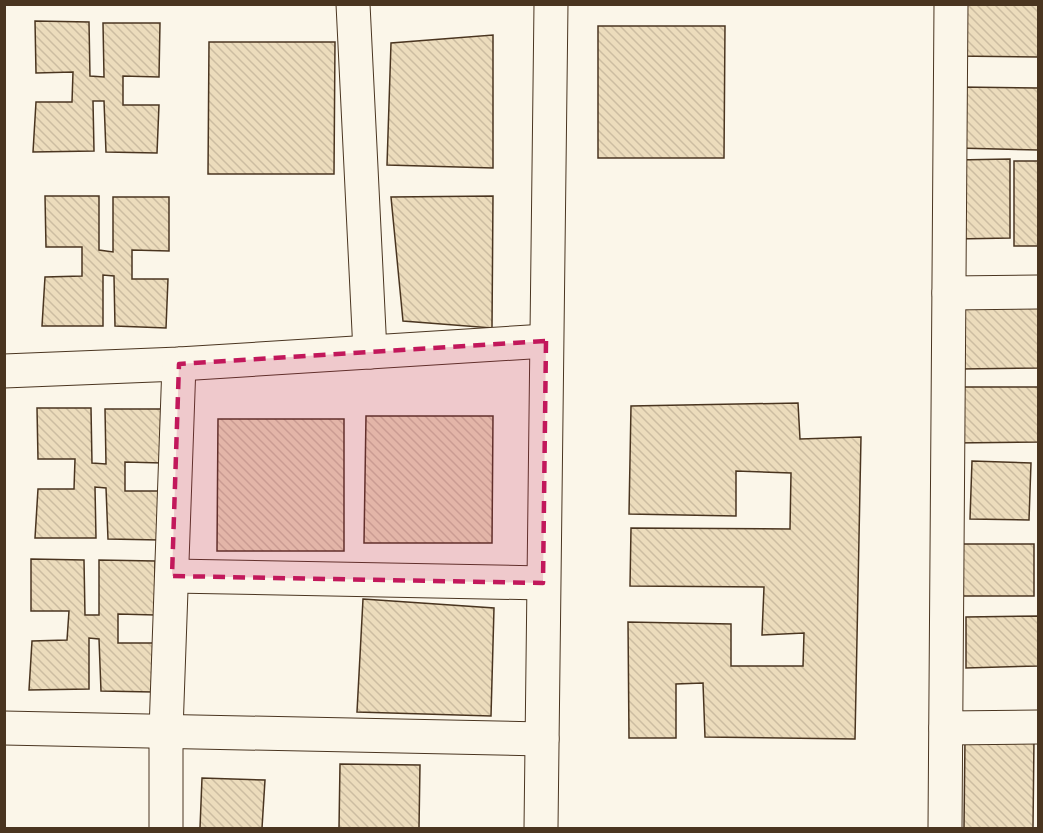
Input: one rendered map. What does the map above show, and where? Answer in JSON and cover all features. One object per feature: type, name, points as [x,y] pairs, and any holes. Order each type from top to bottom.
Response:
[{"type":"street","points":[[353,4],[370,352]]},
{"type":"street","points":[[541,828],[551,4]]},
{"type":"street","points":[[945,828],[951,4]]},
{"type":"street","points":[[949,293],[1038,292]]},
{"type":"street","points":[[4,371],[179,364],[546,341]]},
{"type":"street","points":[[166,828],[166,731],[179,364]]},
{"type":"street","points":[[172,576],[543,583]]},
{"type":"street","points":[[946,728],[1038,727]]},
{"type":"street","points":[[4,728],[542,739]]},
{"type":"highlighted area","points":[[546,341],[543,583],[172,576],[179,364]]},
{"type":"building","points":[[956,4],[1038,4],[1038,57],[955,56]]},
{"type":"building","points":[[35,21],[89,22],[90,76],[104,77],[103,23],[160,23],[159,77],[123,76],[123,105],[159,105],[157,153],[106,152],[104,101],[93,101],[94,151],[33,152],[36,102],[72,102],[73,72],[36,73]]},
{"type":"building","points":[[598,26],[725,26],[724,158],[598,158]]},
{"type":"building","points":[[493,35],[493,168],[387,165],[391,43]]},
{"type":"building","points":[[209,42],[335,42],[334,174],[208,174]]},
{"type":"building","points":[[959,87],[1038,88],[1038,150],[957,148]]},
{"type":"building","points":[[1010,159],[1010,238],[956,239],[956,160]]},
{"type":"building","points":[[1014,161],[1038,161],[1038,246],[1014,246]]},
{"type":"building","points":[[45,196],[99,196],[99,250],[113,252],[113,197],[169,197],[169,251],[132,250],[132,279],[168,279],[166,328],[115,326],[114,276],[103,275],[103,326],[42,326],[45,277],[82,276],[82,247],[46,247]]},
{"type":"building","points":[[493,196],[492,328],[403,321],[391,197]]},
{"type":"building","points":[[961,303],[1038,303],[1038,368],[961,369]]},
{"type":"building","points":[[954,387],[1038,387],[1038,442],[954,443]]},
{"type":"building","points":[[798,403],[800,439],[861,437],[855,739],[705,737],[703,683],[676,684],[676,738],[629,738],[628,622],[731,624],[731,666],[803,666],[804,633],[762,635],[764,587],[630,586],[631,528],[790,529],[791,473],[736,471],[736,516],[629,514],[631,406]]},
{"type":"building","points":[[37,408],[91,408],[92,463],[106,464],[105,409],[162,409],[162,463],[125,462],[125,491],[161,491],[160,540],[108,539],[106,488],[95,487],[96,538],[35,538],[38,489],[74,489],[75,459],[38,459]]},
{"type":"building","points":[[366,416],[493,416],[492,543],[364,543]]},
{"type":"building","points":[[218,419],[344,419],[344,551],[217,551]]},
{"type":"building","points":[[972,461],[1031,463],[1029,520],[970,519]]},
{"type":"building","points":[[960,544],[1034,544],[1034,596],[961,596]]},
{"type":"building","points":[[31,559],[84,560],[85,615],[99,615],[99,560],[155,561],[155,615],[118,614],[118,643],[154,643],[153,692],[101,691],[99,639],[89,638],[89,689],[29,690],[32,641],[67,640],[69,611],[31,611]]},
{"type":"building","points":[[363,599],[494,608],[491,716],[357,712]]},
{"type":"building","points":[[1038,616],[1038,666],[966,668],[966,617]]},
{"type":"building","points":[[965,738],[1034,738],[1033,828],[964,828]]},
{"type":"building","points":[[340,764],[420,765],[419,828],[339,828]]},
{"type":"building","points":[[202,778],[265,780],[262,828],[200,828]]}]
